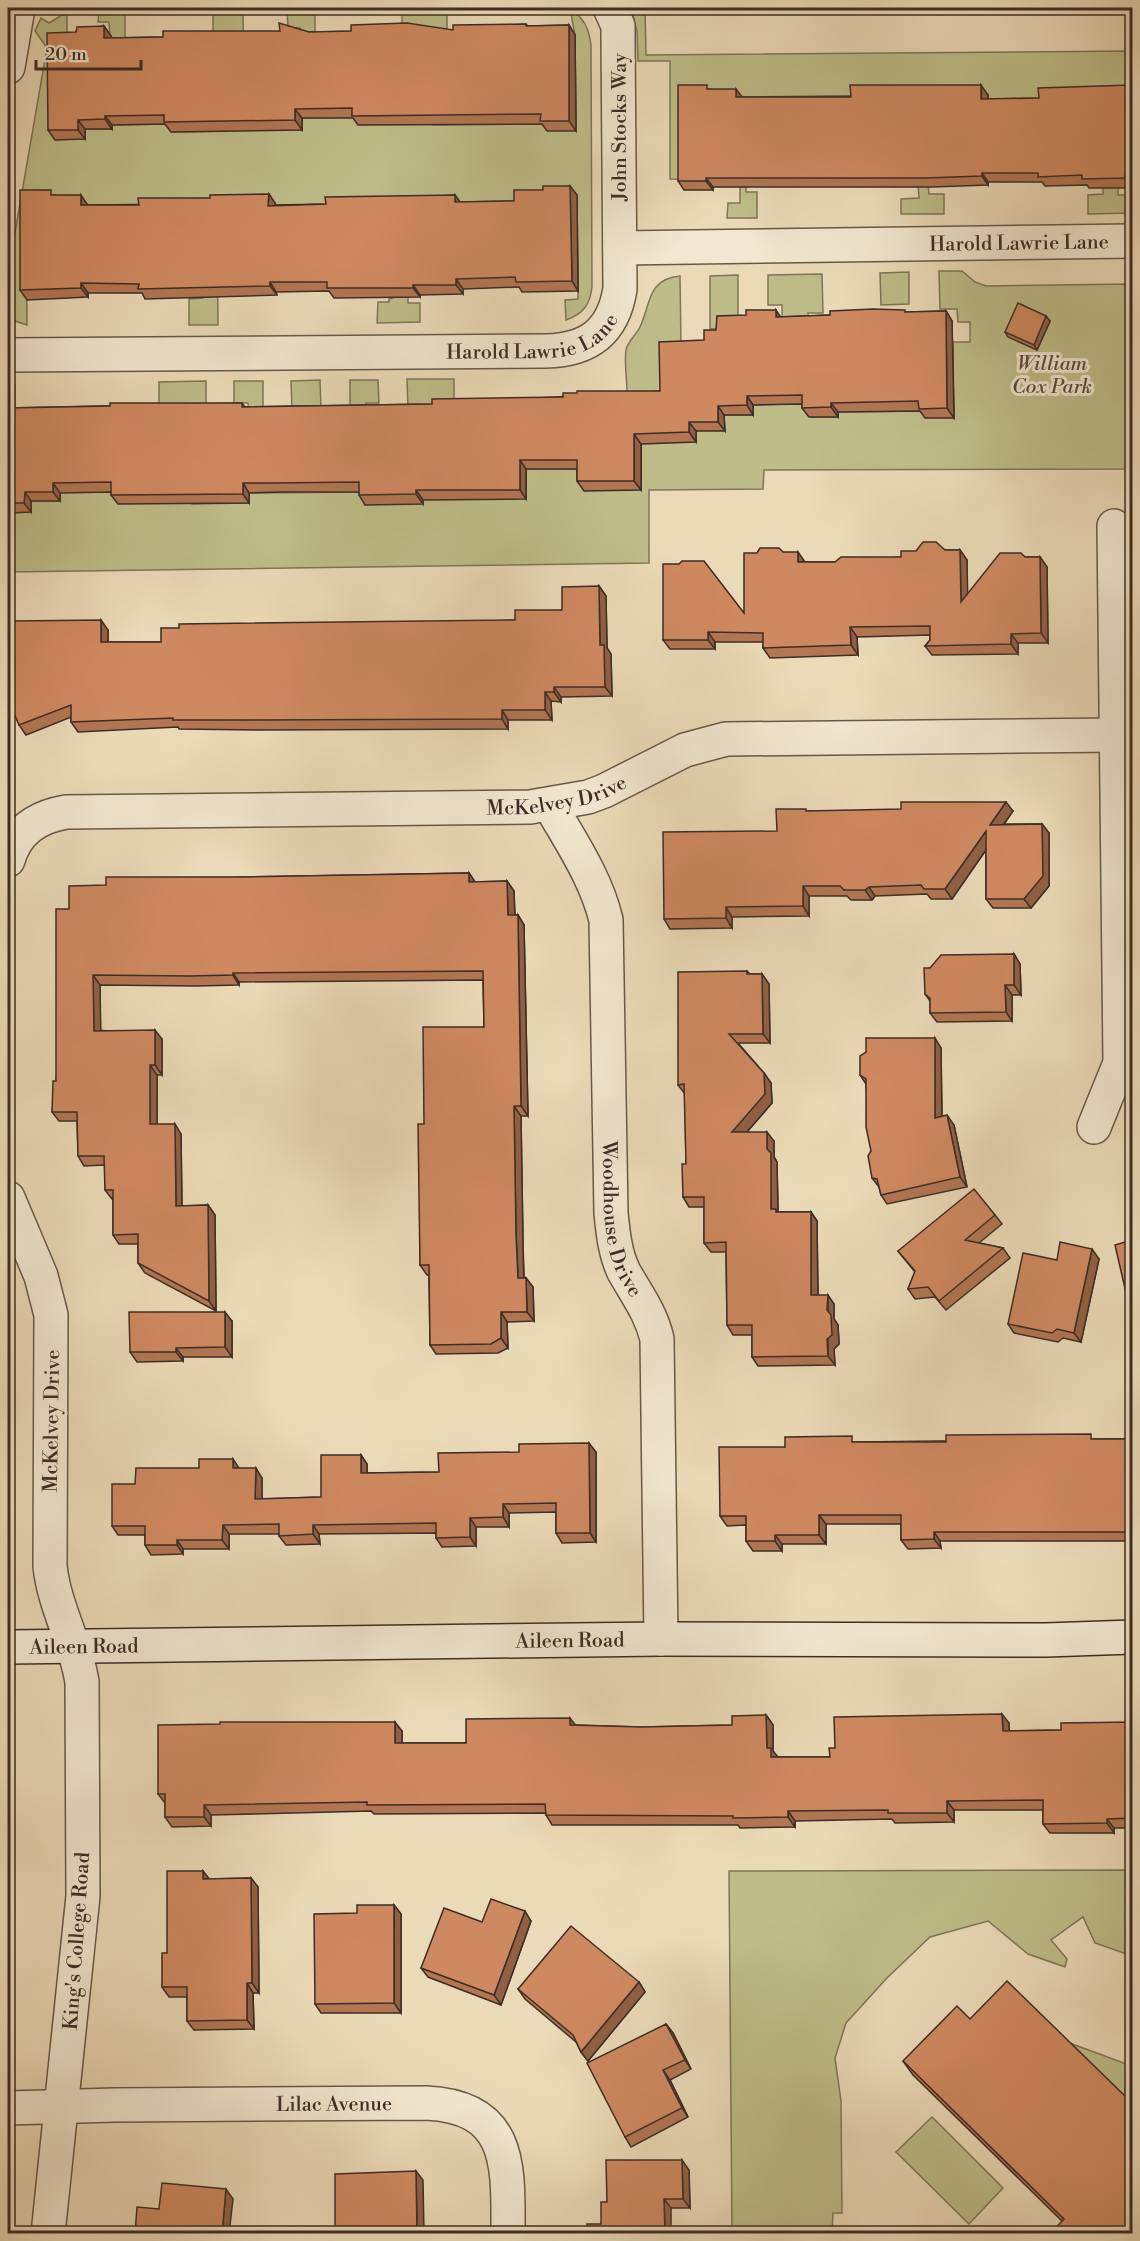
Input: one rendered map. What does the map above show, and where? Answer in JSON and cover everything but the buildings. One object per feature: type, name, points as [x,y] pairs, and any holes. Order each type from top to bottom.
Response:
[{"type":"street","points":[[8,67],[18,8]]},
{"type":"street","name":"John Stocks Way","points":[[610,8],[618,26],[620,248]]},
{"type":"street","name":"Harold Lawrie Lane","points":[[8,355],[557,351],[588,342],[605,328],[611,319],[616,309],[620,289],[620,248],[1132,241]]},
{"type":"street","points":[[1094,1127],[1120,1063],[1114,526]]},
{"type":"street","name":"McKelvey Drive","points":[[8,860],[12,847],[26,828],[45,816],[66,812],[510,808],[579,800],[604,791],[685,750],[726,739],[1116,735]]},
{"type":"street","name":"Woodhouse Drive","points":[[550,805],[601,899],[606,920],[613,1234],[624,1271],[647,1309],[657,1339],[661,1639]]},
{"type":"street","name":"McKelvey Drive","points":[[8,1198],[41,1276],[51,1315],[51,1581],[74,1648]]},
{"type":"street","name":"Aileen Road","points":[[8,1647],[74,1648],[661,1639],[1046,1640],[1132,1637]]},
{"type":"street","name":"King's College Road","points":[[48,2234],[83,1896],[82,1682],[74,1648]]},
{"type":"street","name":"Lilac Avenue","points":[[8,2108],[414,2103],[455,2107],[482,2122],[493,2134],[501,2148],[508,2178],[508,2234]]},
{"type":"green space","points":[[287,8],[315,8],[315,39],[300,37],[300,28],[288,28]]},
{"type":"green space","points":[[402,8],[447,8],[447,31],[432,37],[433,125],[547,124],[576,130],[575,35],[570,9],[585,24],[591,45],[592,287],[587,304],[581,312],[566,320],[565,300],[578,299],[577,195],[406,297],[408,297],[408,303],[420,303],[420,322],[377,323],[378,302],[389,302],[389,299],[393,298],[392,206],[217,205],[218,325],[189,325],[189,299],[203,298],[203,208],[88,214],[87,204],[26,200],[27,325],[15,321],[8,315],[8,273],[47,48],[35,31],[41,18],[49,23],[67,12],[67,34],[85,129],[112,129],[112,125],[170,124],[171,132],[228,131],[213,33],[213,10],[243,9],[244,130],[302,130],[302,118],[358,117],[402,30]]},
{"type":"green space","points":[[631,8],[645,8],[646,55],[1132,51],[1132,95],[1117,95],[1118,195],[1132,195],[1132,213],[1088,214],[1088,195],[1103,194],[1103,98],[988,108],[988,95],[928,184],[929,194],[944,194],[944,214],[901,214],[901,199],[919,198],[918,184],[670,179],[670,61],[638,61],[637,31]]},
{"type":"green space","points":[[99,10],[125,10],[125,40],[111,54],[109,22],[98,22]]},
{"type":"green space","points":[[746,176],[746,192],[757,192],[757,218],[727,218],[728,203],[740,203],[740,187]]},
{"type":"green space","name":"William Cox Park","points":[[939,271],[962,271],[975,282],[986,286],[1132,284],[1132,469],[764,470],[763,489],[649,490],[649,563],[8,572],[8,513],[31,512],[31,501],[59,501],[60,493],[159,405],[159,382],[206,381],[206,407],[192,504],[249,503],[249,493],[366,492],[408,408],[407,379],[454,379],[454,399],[526,499],[526,469],[584,469],[641,490],[641,401],[627,392],[626,350],[640,327],[656,287],[669,278],[680,276],[681,346],[696,431],[724,415],[753,415],[753,405],[783,404],[782,305],[768,305],[768,275],[822,274],[823,313],[808,313],[810,417],[837,417],[838,412],[925,411],[954,418],[953,342],[970,342],[970,322],[958,322],[957,309],[940,309]]},
{"type":"green space","points":[[909,272],[909,304],[881,305],[880,273]]},
{"type":"green space","points":[[738,275],[738,315],[723,328],[710,329],[710,276]]},
{"type":"green space","points":[[320,380],[321,408],[292,409],[291,381]]},
{"type":"green space","points":[[350,380],[378,380],[379,403],[366,403],[366,414],[350,416]]},
{"type":"green space","points":[[234,381],[263,381],[263,417],[249,417],[248,403],[234,403]]},
{"type":"green space","points":[[8,384],[15,384],[15,407],[8,407]]},
{"type":"green space","points":[[1132,1870],[1132,1956],[1095,1943],[1083,1917],[1051,1940],[1067,1959],[1065,1967],[1028,1954],[988,1921],[930,1937],[887,1978],[846,2023],[835,2058],[841,2101],[842,2213],[833,2213],[832,2233],[732,2233],[729,1871]]},
{"type":"green space","points":[[1064,2041],[1132,2066],[1132,2108]]},
{"type":"green space","points":[[932,2117],[1003,2188],[969,2224],[896,2152]]}]
